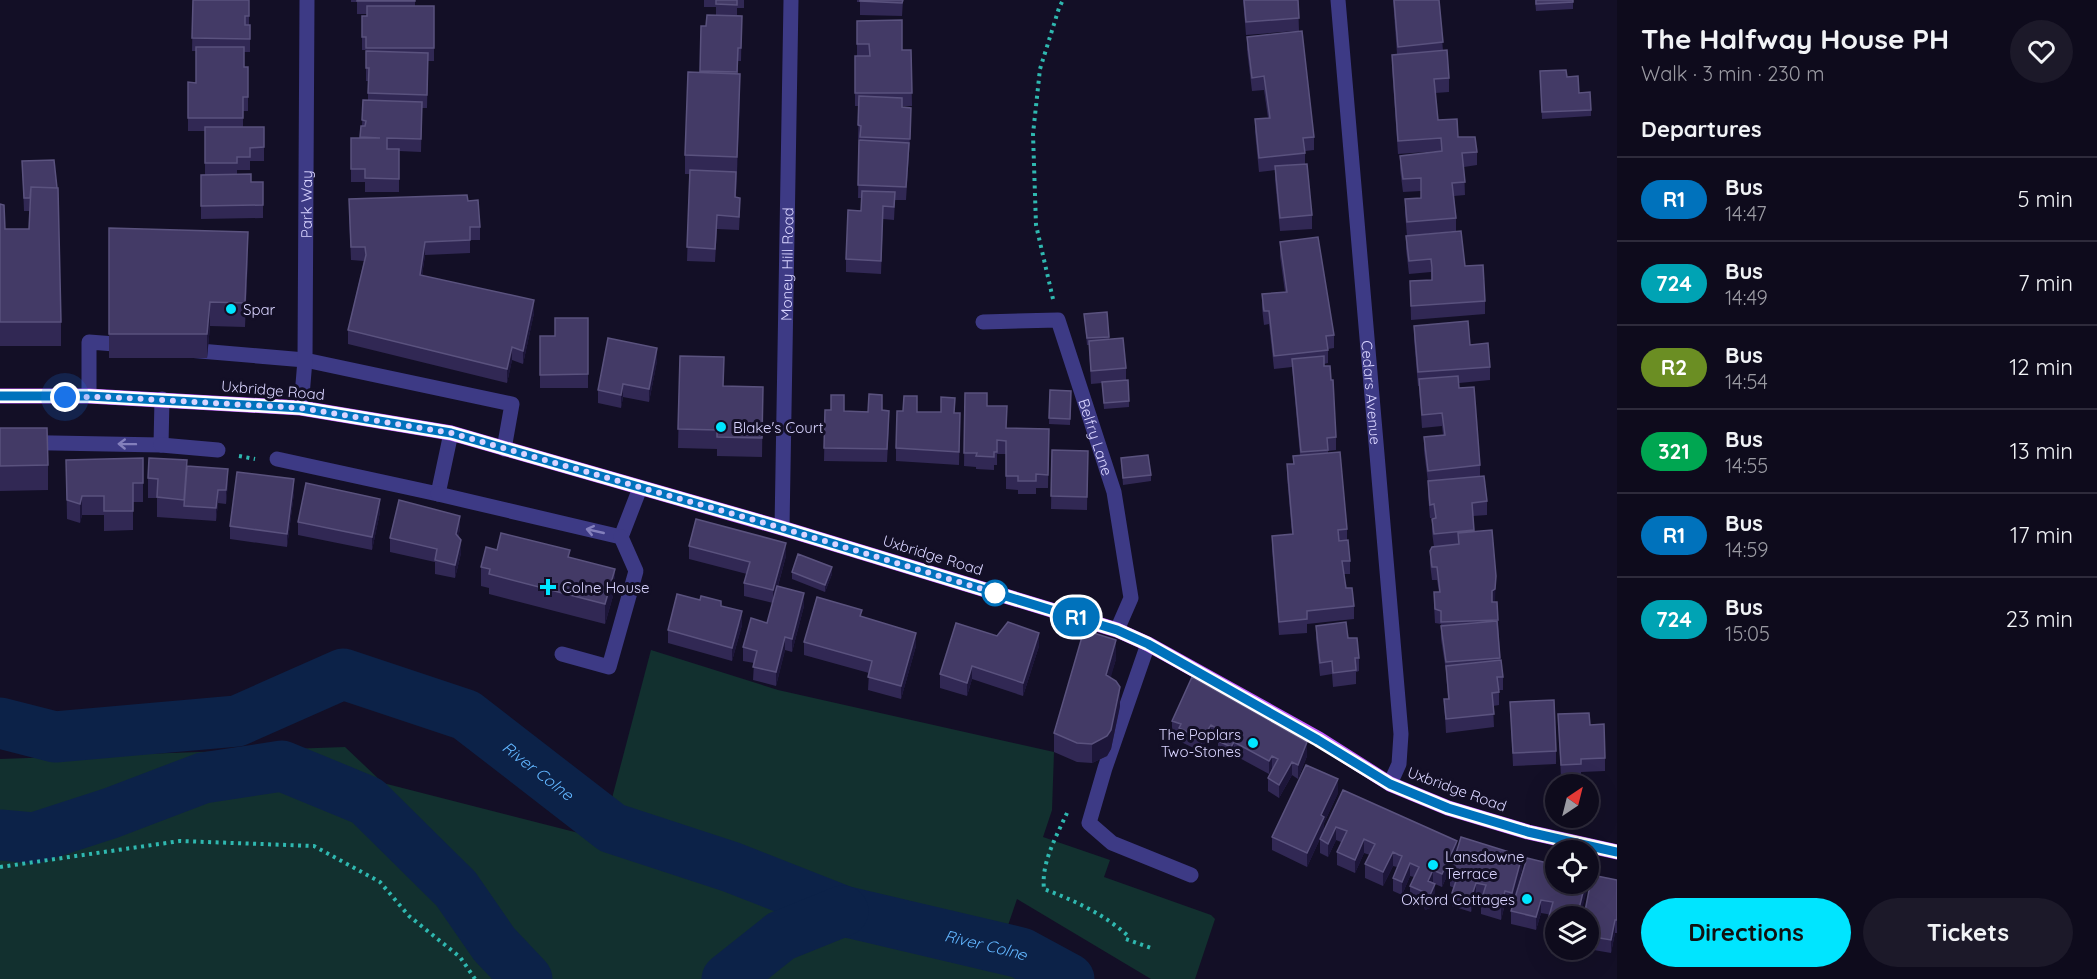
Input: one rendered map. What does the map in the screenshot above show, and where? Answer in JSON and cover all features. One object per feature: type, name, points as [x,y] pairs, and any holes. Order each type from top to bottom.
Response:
[{"type":"main road","name":"Uxbridge Road","points":[[0,396],[89,396],[301,408],[451,433],[782,528],[1117,630],[1148,644],[1318,740],[1390,784],[1448,808],[1528,832],[1617,852]]},
{"type":"street","name":"Park Way","points":[[301,408],[305,360],[307,0]]},
{"type":"street","name":"Money Hill Road","points":[[782,528],[791,0]]},
{"type":"street","name":"Cedars Avenue","points":[[1338,0],[1401,734],[1399,764],[1390,784]]},
{"type":"street","points":[[983,322],[1058,320]]},
{"type":"street","name":"Belfry Lane","points":[[1058,320],[1114,492],[1131,598],[1117,630]]},
{"type":"street","points":[[89,396],[89,342],[146,347]]},
{"type":"street","points":[[169,349],[305,360],[512,404],[504,449]]},
{"type":"street","points":[[161,445],[162,399]]},
{"type":"street","points":[[438,494],[451,433]]},
{"type":"street","points":[[0,442],[161,445],[218,450]]},
{"type":"street","points":[[277,459],[621,537]]},
{"type":"street","points":[[562,654],[609,667],[636,571],[621,537],[640,488]]},
{"type":"street","points":[[1148,644],[1089,823],[1112,843],[1191,875]]},
{"type":"path","points":[[1058,320],[1036,225],[1033,134],[1040,69],[1063,0]]},
{"type":"path","points":[[218,450],[249,458],[277,459]]},
{"type":"path","points":[[1070,807],[1048,857],[1043,879],[1044,889],[1076,902],[1118,927],[1127,935],[1126,939],[1154,949]]},
{"type":"path","points":[[0,867],[180,841],[314,846],[380,882],[409,916],[460,957],[475,979]]},
{"type":"green space","points":[[651,650],[778,690],[1054,752],[1052,810],[1043,837],[1110,860],[1104,877],[1211,915],[1215,919],[1195,979],[1151,979],[1017,899],[1003,940],[1019,945],[1087,979],[0,979],[0,759],[345,747],[383,783],[837,899],[613,817],[611,802]]},
{"type":"building","points":[[193,0],[249,0],[249,16],[245,16],[245,25],[250,25],[250,39],[192,38]]},
{"type":"building","points":[[415,0],[415,1],[357,1]]},
{"type":"building","points":[[716,0],[737,0],[737,5],[716,4]]},
{"type":"building","points":[[860,0],[903,0],[902,3]]},
{"type":"building","points":[[1244,0],[1298,0],[1299,18],[1246,22]]},
{"type":"building","points":[[1394,0],[1439,0],[1443,42],[1398,47]]},
{"type":"building","points":[[1536,0],[1573,0],[1573,2],[1536,4]]},
{"type":"building","points":[[367,6],[434,6],[434,48],[366,48],[366,37],[362,37],[362,16],[367,16]]},
{"type":"building","points":[[707,15],[742,16],[741,48],[738,48],[737,72],[700,71],[701,26],[706,26]]},
{"type":"building","points":[[902,20],[902,50],[911,50],[912,93],[855,93],[855,56],[870,56],[869,44],[857,44],[857,21]]},
{"type":"building","points":[[1302,31],[1314,137],[1303,138],[1305,153],[1259,158],[1255,119],[1270,118],[1264,76],[1252,78],[1247,37]]},
{"type":"building","points":[[196,47],[244,47],[244,67],[248,67],[248,97],[243,97],[243,118],[188,118],[188,82],[196,83]]},
{"type":"building","points":[[1447,50],[1449,78],[1434,79],[1438,120],[1457,119],[1458,137],[1475,137],[1477,152],[1462,153],[1465,182],[1452,183],[1456,218],[1407,222],[1405,199],[1421,198],[1421,178],[1403,179],[1400,156],[1442,151],[1441,138],[1398,141],[1392,55]]},
{"type":"building","points":[[366,51],[428,53],[427,95],[368,93],[369,68],[366,68]]},
{"type":"building","points":[[1566,70],[1567,77],[1578,76],[1579,93],[1590,92],[1591,110],[1542,112],[1540,71]]},
{"type":"building","points":[[688,72],[740,74],[737,157],[685,155]]},
{"type":"building","points":[[859,96],[902,98],[902,107],[911,108],[910,139],[860,137]]},
{"type":"building","points":[[363,100],[422,102],[421,139],[387,138],[387,149],[399,149],[399,179],[365,178],[365,169],[351,169],[351,138],[380,138],[360,137],[361,126],[365,126],[366,121],[362,120]]},
{"type":"building","points":[[205,127],[264,127],[264,147],[250,148],[250,157],[237,157],[237,163],[205,163]]},
{"type":"building","points":[[859,140],[909,143],[906,187],[858,185]]},
{"type":"building","points":[[54,160],[57,188],[31,187],[30,198],[24,198],[22,161]]},
{"type":"building","points":[[1307,164],[1312,215],[1280,218],[1275,166]]},
{"type":"building","points":[[690,170],[736,172],[735,197],[740,198],[739,217],[717,215],[715,249],[687,247]]},
{"type":"building","points":[[251,174],[251,182],[263,182],[263,205],[201,206],[201,175]]},
{"type":"building","points":[[31,187],[58,188],[61,322],[0,322],[0,204],[4,205],[5,229],[29,229]]},
{"type":"building","points":[[862,191],[895,192],[894,207],[883,206],[881,261],[846,259],[848,210],[861,211]]},
{"type":"building","points":[[467,195],[468,201],[478,200],[480,227],[470,227],[470,240],[425,242],[420,275],[534,300],[523,351],[512,347],[507,369],[348,330],[366,255],[365,247],[351,247],[349,199]]},
{"type":"building","points":[[109,228],[248,232],[245,303],[210,302],[207,334],[109,334]]},
{"type":"building","points":[[1461,231],[1465,266],[1483,265],[1485,301],[1411,306],[1410,281],[1432,280],[1432,268],[1431,259],[1409,261],[1406,236]]},
{"type":"building","points":[[1318,237],[1334,335],[1326,336],[1328,350],[1274,356],[1269,311],[1264,311],[1262,294],[1287,292],[1280,242]]},
{"type":"building","points":[[1107,312],[1109,337],[1087,338],[1084,314]]},
{"type":"building","points":[[555,318],[588,318],[588,374],[540,375],[540,336],[555,336]]},
{"type":"building","points":[[1468,321],[1470,345],[1488,343],[1490,367],[1418,372],[1414,326]]},
{"type":"building","points":[[608,338],[657,348],[649,389],[623,384],[621,395],[598,390]]},
{"type":"building","points":[[1123,338],[1126,368],[1091,371],[1089,341]]},
{"type":"building","name":"Blake's Court","points":[[680,356],[724,357],[723,386],[763,387],[762,438],[717,437],[717,430],[678,429]]},
{"type":"building","points":[[1324,356],[1324,366],[1330,366],[1331,380],[1333,380],[1336,437],[1327,438],[1328,450],[1301,452],[1292,359]]},
{"type":"building","points":[[1458,376],[1459,388],[1474,387],[1480,465],[1428,471],[1424,437],[1445,435],[1442,413],[1422,415],[1419,379]]},
{"type":"building","points":[[1128,380],[1129,401],[1104,403],[1102,382]]},
{"type":"building","points":[[1050,390],[1071,391],[1070,419],[1049,418]]},
{"type":"building","points":[[965,393],[987,393],[987,406],[1007,406],[1006,428],[1049,429],[1048,475],[1036,474],[1036,481],[1018,481],[1018,476],[1006,476],[1006,441],[997,440],[997,452],[994,452],[994,457],[964,453]]},
{"type":"building","points":[[869,394],[882,395],[882,410],[889,411],[887,449],[824,448],[825,410],[831,410],[831,395],[844,395],[844,411],[868,412]]},
{"type":"building","points":[[904,396],[917,396],[917,412],[941,412],[941,397],[955,398],[954,413],[960,413],[959,452],[896,448],[897,411],[903,411]]},
{"type":"building","points":[[0,428],[47,428],[48,465],[0,466]]},
{"type":"building","points":[[1052,450],[1088,451],[1087,497],[1051,496]]},
{"type":"building","points":[[1340,452],[1347,529],[1338,530],[1339,541],[1348,540],[1350,561],[1342,561],[1346,588],[1352,588],[1354,606],[1307,611],[1307,619],[1279,622],[1272,536],[1293,534],[1287,464],[1294,464],[1293,456]]},
{"type":"building","points":[[1148,455],[1151,475],[1123,478],[1121,458]]},
{"type":"building","points":[[143,458],[143,483],[133,483],[133,511],[104,511],[104,496],[82,496],[80,504],[67,500],[66,460]]},
{"type":"building","points":[[149,458],[187,460],[184,500],[157,497],[158,479],[148,478]]},
{"type":"building","points":[[187,466],[228,469],[226,490],[218,490],[216,508],[184,506]]},
{"type":"building","points":[[237,472],[294,479],[287,534],[230,526]]},
{"type":"building","points":[[1484,476],[1487,501],[1472,503],[1474,530],[1434,534],[1432,519],[1436,518],[1434,504],[1430,505],[1428,481]]},
{"type":"building","points":[[306,483],[380,499],[372,537],[298,522]]},
{"type":"building","points":[[399,500],[460,516],[456,534],[461,540],[455,565],[435,560],[437,549],[390,538]]},
{"type":"building","points":[[696,519],[786,543],[773,590],[744,583],[750,562],[689,546]]},
{"type":"building","points":[[1492,530],[1496,576],[1492,602],[1497,602],[1498,620],[1441,622],[1441,611],[1435,609],[1434,592],[1440,592],[1437,567],[1432,567],[1430,551],[1432,547],[1459,544],[1458,533]]},
{"type":"building","points":[[501,533],[570,550],[568,557],[615,569],[605,604],[489,574],[490,569],[481,567],[486,547],[497,550]]},
{"type":"building","points":[[798,554],[832,567],[825,585],[792,572]]},
{"type":"building","points":[[777,586],[804,593],[792,639],[785,637],[776,672],[753,667],[757,651],[743,647],[751,618],[767,623]]},
{"type":"building","points":[[677,594],[700,600],[701,596],[721,601],[721,606],[742,611],[732,648],[668,630]]},
{"type":"building","points":[[817,597],[862,610],[860,616],[916,633],[901,686],[868,677],[872,661],[804,642]]},
{"type":"building","points":[[1497,621],[1500,658],[1446,662],[1441,626]]},
{"type":"building","points":[[1008,622],[1039,633],[1023,683],[972,666],[967,683],[940,674],[956,623],[997,636]]},
{"type":"building","points":[[1346,622],[1348,638],[1357,638],[1359,658],[1355,658],[1356,670],[1333,673],[1332,661],[1320,663],[1316,626]]},
{"type":"building","points":[[1084,630],[1116,640],[1106,675],[1116,681],[1120,687],[1111,730],[1107,736],[1092,744],[1077,743],[1054,733]]},
{"type":"building","points":[[1501,660],[1503,677],[1497,677],[1499,692],[1492,693],[1494,714],[1446,719],[1444,699],[1449,699],[1446,666]]},
{"type":"building","name":"The Poplars Two-Stones","points":[[1192,677],[1307,742],[1298,765],[1292,762],[1279,785],[1268,778],[1278,759],[1272,756],[1269,761],[1234,742],[1231,747],[1218,741],[1223,732],[1211,725],[1202,739],[1179,728],[1181,724],[1172,721]]},
{"type":"building","points":[[1554,700],[1556,751],[1513,753],[1510,702]]},
{"type":"building","points":[[1589,713],[1590,725],[1604,724],[1605,758],[1581,759],[1581,764],[1561,765],[1558,714]]},
{"type":"building","points":[[1306,765],[1338,779],[1307,853],[1272,837]]},
{"type":"building","points":[[1343,790],[1457,841],[1442,874],[1433,870],[1428,881],[1435,884],[1430,895],[1425,896],[1424,892],[1410,886],[1419,867],[1410,863],[1402,882],[1393,878],[1402,856],[1393,852],[1383,872],[1365,864],[1375,844],[1364,839],[1355,860],[1337,852],[1347,831],[1336,827],[1328,844],[1320,839]]},
{"type":"building","points":[[1461,837],[1522,856],[1512,893],[1505,891],[1501,906],[1481,901],[1486,885],[1476,883],[1471,898],[1452,893],[1458,875],[1450,873]]},
{"type":"building","points":[[1527,858],[1545,862],[1545,894],[1583,894],[1580,906],[1552,906],[1553,902],[1541,900],[1536,917],[1511,911]]},
{"type":"building","points":[[1599,876],[1617,880],[1617,920],[1615,920],[1611,940],[1599,938],[1599,906],[1586,906],[1588,894],[1599,894]]},
{"type":"waterway","name":"River Colne","points":[[0,723],[55,737],[237,721],[343,674],[466,715],[612,828],[731,867],[843,911],[1021,953],[1069,979]]},
{"type":"waterway","points":[[0,835],[34,838],[111,813],[203,778],[282,766],[367,801],[456,889],[494,944],[527,979]]},
{"type":"waterway","points":[[727,979],[781,936],[843,911]]},
{"type":"bus line","name":"R1","points":[[0,396],[89,396],[301,408],[451,433],[782,528],[1117,630],[1148,644],[1318,740],[1390,784],[1448,808],[1528,832],[1617,852]]},
{"type":"place","name":"Spar","points":[[231,309]]},
{"type":"place","name":"Blake's Court","points":[[721,427]]},
{"type":"place","name":"Colne House","points":[[548,587]]},
{"type":"place","name":"The Poplars Two-Stones","points":[[1253,743]]},
{"type":"place","name":"Lansdowne Terrace","points":[[1433,865]]},
{"type":"place","name":"Oxford Cottages","points":[[1527,899]]},
{"type":"route","points":[[65,397],[89,396],[301,408],[451,433],[782,528],[1005,596],[995,593]]}]
